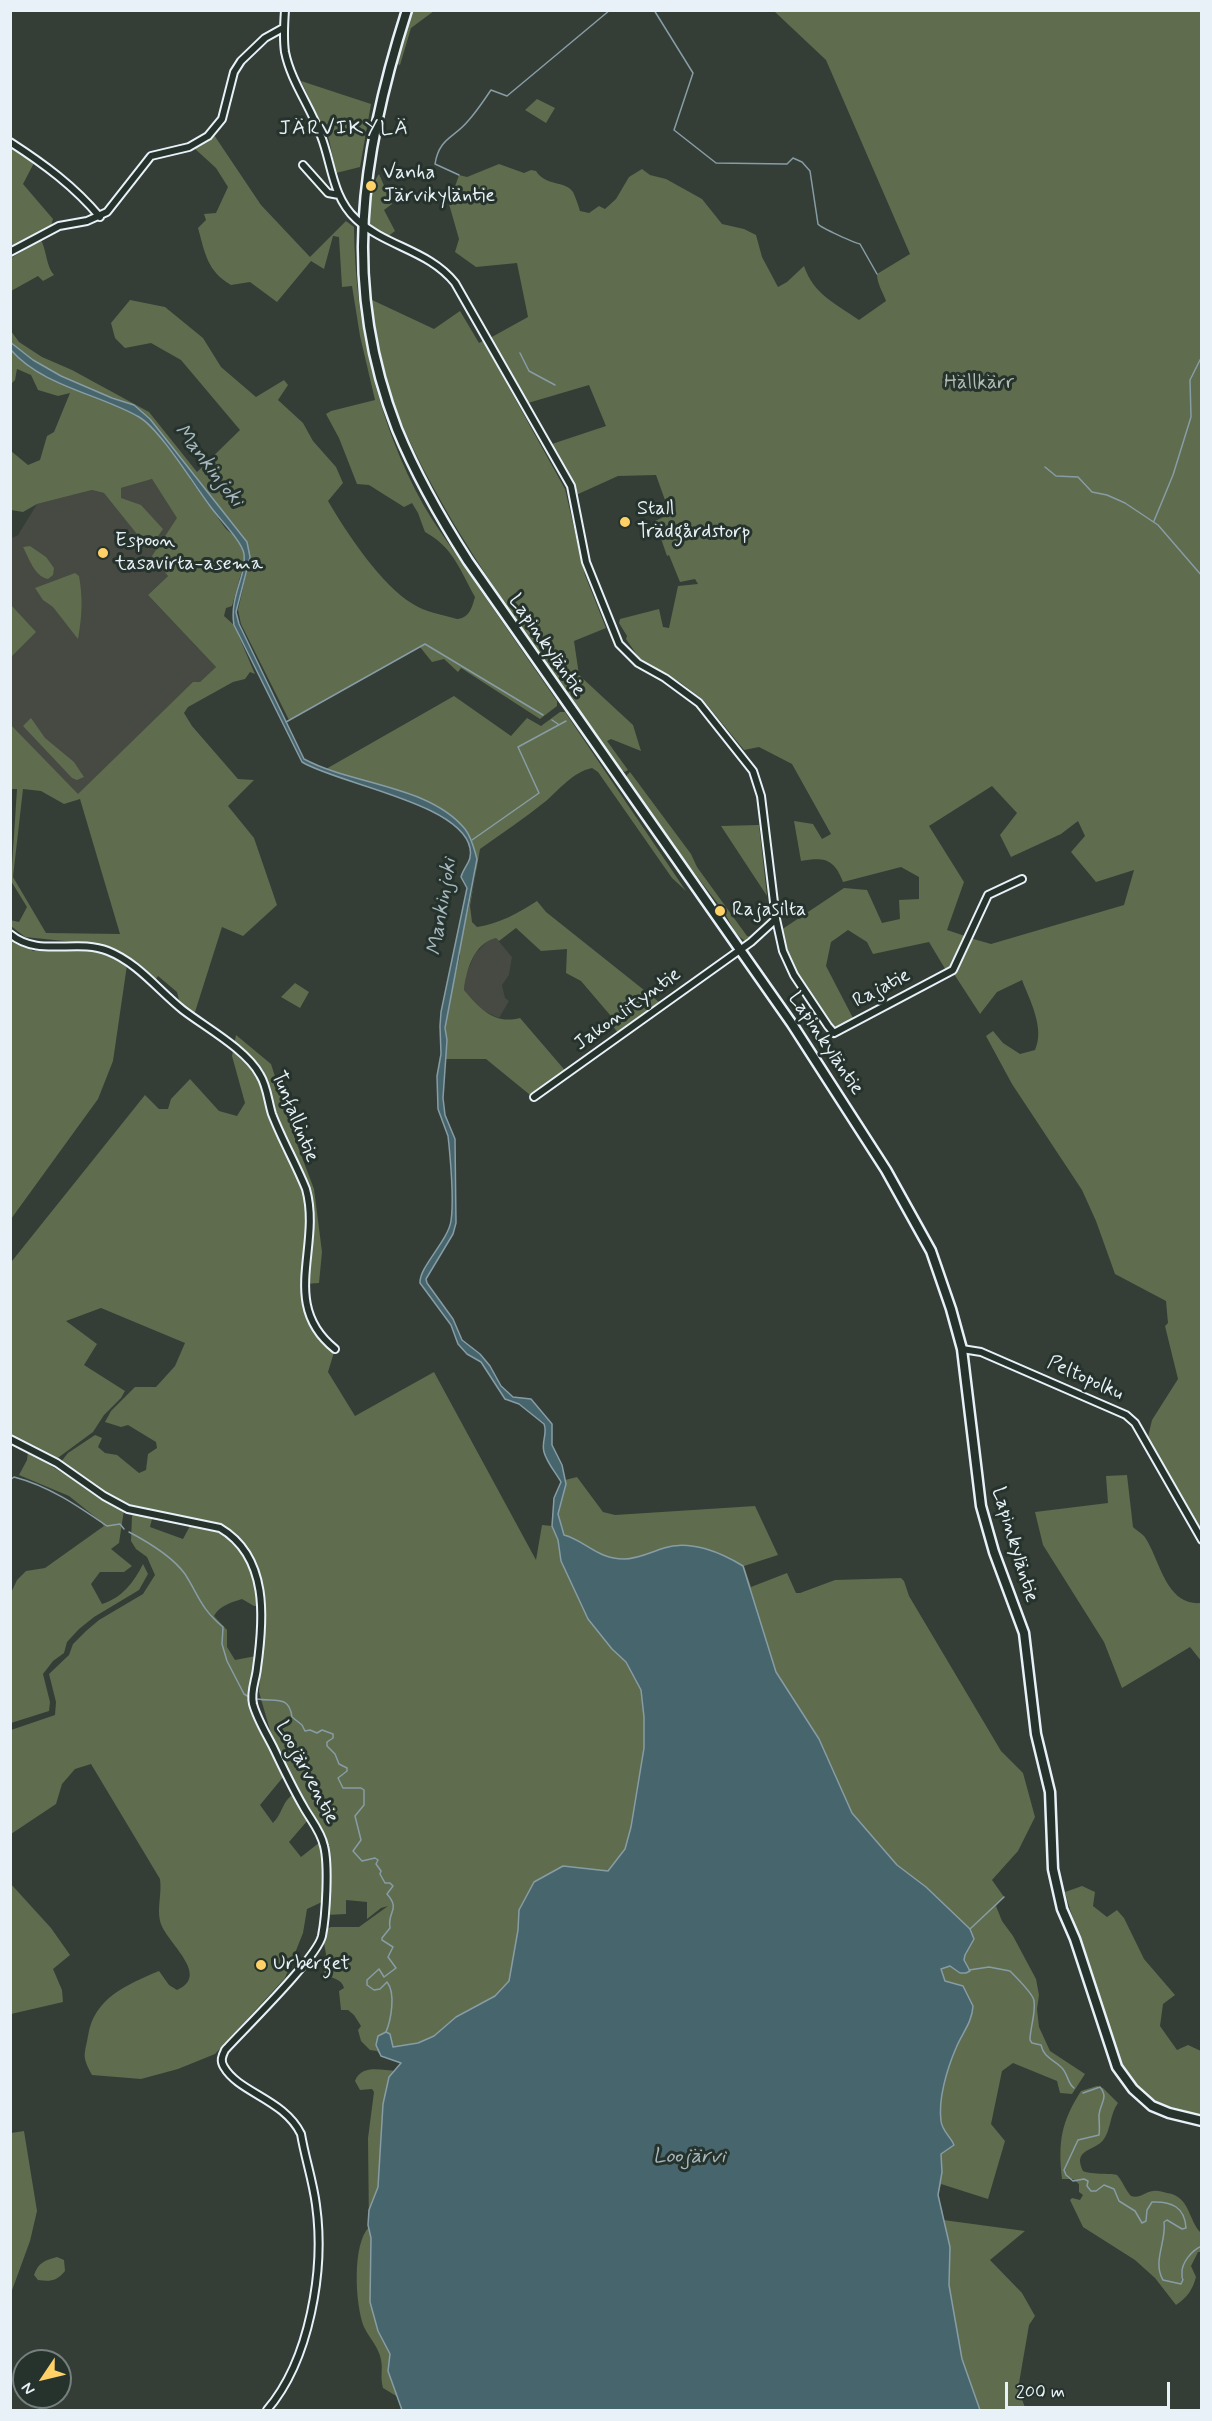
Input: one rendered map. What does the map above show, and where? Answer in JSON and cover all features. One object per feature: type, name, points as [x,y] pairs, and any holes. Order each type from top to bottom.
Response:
[{"type":"main road","name":"Lapinkyläntie","points":[[407,10],[377,119],[367,169],[362,224],[364,293],[378,369],[397,428],[429,495],[488,592],[741,950],[844,1102],[901,1194],[938,1270],[962,1349],[981,1506],[994,1552],[1024,1633],[1036,1734],[1050,1792],[1053,1869],[1062,1909],[1087,1974],[1110,2049],[1121,2073],[1133,2089],[1152,2106],[1169,2113],[1202,2121]]},
{"type":"street","points":[[285,10],[283,28],[285,51],[290,67],[322,138],[339,195],[350,213],[378,235],[438,265],[455,283],[571,486],[586,562],[619,644],[638,663],[665,678],[699,703],[753,771],[760,796],[776,919],[741,950]]},
{"type":"street","points":[[10,252],[59,226],[100,217],[113,207],[151,156],[189,147],[213,131],[222,119],[234,72],[241,61],[265,38],[283,28]]},
{"type":"street","points":[[10,142],[52,170],[81,194],[100,217]]},
{"type":"street","points":[[303,165],[327,193],[339,195]]},
{"type":"street","name":"Rajatie","points":[[776,919],[789,967],[812,1005],[834,1033],[953,970],[988,895],[1023,879]]},
{"type":"street","name":"Tunfallintie","points":[[10,934],[17,940],[34,947],[94,947],[118,956],[141,972],[178,1006],[213,1031],[261,1075],[272,1114],[310,1202],[311,1226],[304,1276],[306,1306],[321,1336],[335,1349]]},
{"type":"street","name":"Jakoniityntie","points":[[534,1097],[741,950]]},
{"type":"street","name":"Peltopolku","points":[[962,1349],[981,1353],[1126,1415],[1135,1423],[1202,1540]]},
{"type":"street","name":"Loojärventie","points":[[10,1439],[57,1464],[128,1509],[211,1525],[228,1533],[246,1554],[258,1582],[263,1613],[253,1704],[290,1783],[322,1838],[326,1854],[323,1929],[318,1945],[287,1984],[221,2057],[224,2067],[230,2074],[276,2106],[296,2124],[316,2204],[318,2265],[307,2330],[285,2386],[267,2410]]},
{"type":"shaded area","points":[[152,479],[197,548],[148,595],[216,667],[200,682],[193,683],[78,795],[11,725],[10,539],[18,535],[37,504],[92,490],[104,493]]},
{"type":"shaded area","points":[[496,938],[512,957],[509,975],[502,985],[505,998],[509,1001],[499,1018],[481,1010],[464,990],[466,974],[475,954],[488,940]]},
{"type":"green space","points":[[412,11],[434,11],[411,28],[400,65],[395,63]]},
{"type":"green space","name":"Hällkärr","points":[[774,11],[1201,11],[1201,1533],[1148,1437],[1152,1420],[1178,1379],[1165,1326],[1168,1323],[1166,1301],[1115,1274],[1082,1190],[1012,1084],[986,1036],[993,1031],[1003,1043],[1020,1054],[1035,1050],[1038,1042],[1037,1024],[1022,980],[997,992],[980,1014],[954,974],[970,938],[991,944],[1124,905],[1134,870],[1096,882],[1071,852],[1085,836],[1078,821],[1061,834],[1011,857],[1000,835],[1017,813],[992,786],[929,826],[964,882],[947,930],[965,936],[952,968],[947,972],[929,942],[873,954],[867,942],[848,930],[831,942],[826,966],[854,1020],[839,1028],[832,1026],[790,965],[781,930],[844,888],[867,890],[882,923],[900,919],[899,900],[919,899],[919,877],[901,867],[843,882],[836,868],[828,861],[816,859],[801,861],[794,821],[813,824],[822,839],[831,834],[792,764],[759,747],[744,750],[703,700],[681,683],[639,658],[626,639],[627,636],[619,623],[620,619],[659,609],[663,627],[669,628],[678,586],[698,584],[695,579],[680,582],[669,555],[667,556],[655,521],[670,514],[656,475],[618,476],[576,495],[552,444],[606,426],[589,385],[528,403],[490,338],[528,317],[517,263],[476,267],[455,252],[459,239],[449,204],[459,175],[467,177],[499,164],[524,173],[531,170],[536,171],[550,182],[570,188],[580,211],[589,213],[599,206],[605,209],[616,199],[629,177],[642,169],[702,199],[722,224],[744,229],[756,235],[762,257],[778,287],[804,266],[819,291],[859,320],[886,301],[877,274],[910,254],[826,60]]},
{"type":"green space","points":[[301,81],[371,104],[360,167],[336,173],[329,139]]},
{"type":"green space","points":[[537,99],[555,108],[546,123],[525,110]]},
{"type":"green space","points":[[214,135],[261,205],[310,257],[346,221],[354,227],[355,263],[364,335],[381,406],[393,440],[424,506],[557,701],[557,706],[540,719],[461,668],[458,672],[444,659],[432,662],[420,647],[289,720],[241,624],[238,610],[250,557],[247,542],[194,476],[190,479],[226,529],[238,539],[244,553],[244,563],[232,606],[226,608],[224,616],[234,625],[255,674],[250,672],[245,679],[233,682],[188,707],[184,713],[192,726],[238,779],[254,780],[228,806],[254,838],[277,905],[243,936],[222,927],[195,1012],[190,1012],[179,1000],[177,992],[158,976],[156,979],[127,958],[103,945],[25,937],[11,926],[10,920],[19,922],[27,907],[11,881],[17,789],[11,789],[11,725],[78,794],[193,682],[200,682],[216,667],[148,595],[168,576],[152,556],[177,518],[152,479],[121,488],[121,498],[141,505],[163,529],[149,549],[104,493],[92,490],[37,504],[23,512],[11,510],[11,451],[28,465],[40,460],[47,436],[54,432],[70,393],[58,396],[38,390],[31,375],[17,369],[15,380],[11,384],[11,331],[19,342],[42,357],[72,370],[149,412],[197,472],[240,430],[181,360],[151,343],[125,348],[115,338],[111,323],[130,300],[165,307],[203,338],[221,367],[256,397],[284,380],[288,385],[278,400],[303,423],[313,441],[336,467],[343,483],[328,501],[355,542],[389,585],[418,607],[457,619],[467,614],[475,597],[449,552],[425,532],[412,503],[404,507],[369,485],[357,484],[339,438],[326,414],[375,400],[360,336],[352,286],[342,287],[339,237],[333,236],[324,269],[311,261],[277,302],[250,282],[231,285],[217,274],[208,261],[198,228],[206,220],[204,214],[216,213],[228,187],[216,168],[193,147]],"holes":[[[23,789],[41,791],[64,804],[80,799],[120,934],[46,933],[13,877]]]},
{"type":"green space","points":[[10,146],[35,161],[23,184],[53,219],[51,226],[11,247]]},
{"type":"green space","points":[[379,174],[392,204],[384,210],[395,231],[387,237],[372,226],[368,217],[372,190]]},
{"type":"green space","points":[[41,240],[49,267],[54,275],[43,281],[38,276],[11,291],[11,258]]},
{"type":"green space","points":[[370,299],[434,329],[460,311],[479,343],[483,341],[565,489],[585,575],[606,628],[574,641],[579,675],[633,725],[641,751],[611,739],[607,741],[628,770],[625,772],[621,770],[514,618],[473,556],[430,481],[407,436],[395,406]]},
{"type":"green space","points":[[30,546],[46,557],[54,568],[53,575],[48,579],[39,574],[30,561],[23,547]]},
{"type":"green space","points":[[75,573],[79,576],[81,600],[78,639],[35,588]]},
{"type":"green space","points":[[10,605],[36,632],[11,657]]},
{"type":"green space","points":[[454,696],[511,736],[527,718],[541,726],[560,712],[565,712],[686,891],[672,878],[598,772],[592,768],[573,777],[546,801],[480,849],[470,906],[472,922],[477,927],[501,921],[537,901],[546,912],[659,1002],[618,1033],[609,1021],[610,1015],[581,981],[566,973],[567,949],[541,951],[516,928],[499,941],[496,938],[482,945],[469,966],[464,990],[481,1009],[495,1017],[511,1020],[520,1018],[569,1075],[535,1099],[486,1059],[446,1059],[446,1013],[460,956],[460,943],[471,899],[476,864],[468,837],[454,820],[436,807],[392,789],[326,769]]},
{"type":"green space","points":[[31,718],[45,738],[74,762],[84,777],[77,780],[72,778],[23,726]]},
{"type":"green space","points":[[630,772],[691,854],[697,867],[747,936],[751,937],[747,941],[739,936],[722,909],[626,780]]},
{"type":"green space","points":[[759,825],[767,896],[721,826]]},
{"type":"green space","points":[[11,936],[33,951],[97,949],[127,965],[113,1061],[98,1099],[11,1219]]},
{"type":"green space","points":[[295,983],[309,992],[300,1008],[281,997]]},
{"type":"green space","points":[[236,1035],[271,1064],[314,1189],[322,1252],[319,1283],[305,1284],[311,1318],[335,1349],[328,1372],[355,1416],[434,1372],[536,1560],[542,1525],[552,1526],[558,1540],[564,1536],[558,1515],[565,1480],[577,1477],[603,1512],[615,1515],[755,1506],[778,1555],[744,1566],[751,1587],[787,1573],[796,1593],[835,1580],[901,1578],[904,1581],[909,1596],[1001,1751],[1023,1773],[1035,1817],[1018,1851],[992,1880],[1004,1897],[996,1906],[1002,1921],[1013,1936],[1036,1979],[1039,1995],[1037,2009],[1039,2027],[1050,2051],[1085,2074],[1072,2094],[1060,2093],[1057,2081],[1013,2063],[1002,2071],[991,2124],[1005,2141],[988,2199],[941,2184],[938,2195],[644,1683],[650,1717],[640,1867],[518,1930],[517,1937],[523,1939],[402,2410],[398,2397],[383,2388],[380,2355],[364,2327],[357,2290],[360,2247],[369,2227],[368,2138],[374,2092],[372,2089],[360,2090],[355,2081],[362,2072],[367,2070],[396,2071],[401,2063],[370,2050],[361,2041],[358,2030],[361,2026],[354,2015],[348,2010],[341,2010],[339,1991],[344,1988],[339,1981],[324,1975],[326,1954],[323,1938],[325,1930],[331,1927],[359,1927],[388,1906],[381,1908],[367,1919],[367,1902],[346,1900],[346,1914],[327,1915],[328,1853],[272,1737],[259,1692],[265,1599],[261,1581],[248,1553],[237,1537],[221,1526],[130,1507],[60,1463],[68,1453],[95,1435],[102,1438],[98,1447],[105,1453],[117,1455],[139,1473],[146,1470],[148,1454],[157,1448],[156,1442],[128,1425],[121,1427],[105,1422],[111,1411],[135,1387],[156,1387],[175,1366],[185,1343],[101,1308],[66,1321],[97,1344],[84,1365],[125,1391],[93,1432],[55,1460],[11,1436],[12,1261],[145,1095],[159,1109],[168,1109],[171,1099],[190,1079],[219,1111],[237,1116],[245,1103],[232,1056]]},
{"type":"green space","points":[[28,1452],[124,1510],[119,1543],[111,1549],[132,1566],[124,1572],[100,1572],[91,1584],[102,1604],[116,1598],[127,1588],[143,1564],[148,1574],[139,1590],[94,1617],[79,1629],[67,1642],[64,1653],[53,1661],[43,1674],[50,1702],[49,1711],[11,1723],[10,1595],[17,1580],[26,1571],[45,1568],[104,1526],[69,1496],[19,1475],[27,1460]]},
{"type":"green space","points":[[1127,1475],[1133,1527],[1144,1536],[1150,1545],[1171,1589],[1179,1597],[1189,1602],[1201,1603],[1202,1662],[1190,1647],[1122,1688],[1104,1642],[1043,1545],[1035,1512],[1108,1503],[1106,1476]]},
{"type":"green space","points":[[135,1514],[152,1519],[150,1527],[183,1539],[191,1524],[214,1528],[233,1541],[240,1550],[255,1583],[260,1606],[254,1606],[242,1599],[222,1607],[214,1616],[227,1630],[227,1647],[235,1660],[256,1656],[250,1695],[284,1776],[260,1805],[273,1823],[287,1800],[294,1794],[308,1820],[289,1842],[301,1857],[320,1842],[323,1852],[322,1902],[307,1909],[303,1933],[285,1978],[215,2054],[178,2069],[141,2079],[92,2075],[85,2060],[85,2053],[91,2023],[104,2002],[113,1994],[159,1971],[169,1985],[177,1990],[187,1984],[190,1976],[188,1967],[160,1921],[160,1879],[91,1764],[75,1769],[62,1784],[56,1804],[11,1834],[11,1730],[55,1715],[56,1702],[49,1674],[69,1655],[73,1644],[86,1631],[99,1620],[143,1594],[155,1575],[147,1557],[136,1549],[131,1541],[132,1516]]},
{"type":"green space","points":[[10,1883],[51,1928],[70,1955],[53,1969],[62,1990],[63,2002],[11,2014]]},
{"type":"green space","points":[[1082,1886],[1095,1892],[1093,1906],[1107,1917],[1117,1910],[1124,1918],[1144,1959],[1175,1995],[1163,2004],[1160,2026],[1177,2050],[1188,2045],[1201,2051],[1201,2116],[1170,2107],[1149,2097],[1131,2080],[1122,2066],[1108,2031],[1089,1961],[1065,1892]]},
{"type":"green space","points":[[1097,2086],[1103,2088],[1118,2103],[1104,2139],[1082,2154],[1080,2164],[1083,2171],[1117,2175],[1131,2196],[1137,2197],[1155,2191],[1175,2195],[1184,2204],[1201,2233],[1201,2252],[1198,2252],[1191,2266],[1196,2277],[1195,2281],[1186,2296],[1176,2305],[1155,2278],[1135,2260],[1083,2227],[1070,2200],[1072,2198],[1080,2200],[1083,2195],[1079,2192],[1079,2184],[1073,2179],[1062,2179],[1060,2154],[1065,2123],[1081,2091]]},
{"type":"green space","points":[[24,2131],[37,2211],[30,2241],[11,2293],[11,2133]]},
{"type":"green space","points":[[942,2208],[943,2220],[1025,2231],[990,2260],[1022,2293],[1035,2316],[1029,2325],[1018,2389],[1026,2410],[960,2410],[929,2219]]},
{"type":"green space","points":[[57,2257],[64,2260],[65,2271],[53,2280],[38,2280],[34,2275],[40,2265]]},
{"type":"water","name":"Loojärvi","points":[[10,342],[33,360],[61,376],[134,405],[150,419],[247,542],[250,557],[236,612],[239,624],[304,759],[323,768],[411,794],[431,803],[450,814],[469,836],[477,859],[445,1028],[447,1040],[443,1098],[445,1115],[455,1139],[456,1223],[453,1234],[426,1279],[427,1283],[453,1319],[462,1340],[480,1354],[501,1386],[513,1397],[531,1399],[552,1424],[552,1445],[562,1465],[566,1484],[558,1514],[564,1535],[599,1553],[615,1558],[634,1558],[664,1548],[684,1545],[716,1552],[743,1566],[776,1672],[819,1739],[852,1813],[897,1865],[926,1887],[970,1929],[974,1939],[964,1960],[970,1971],[960,1973],[950,1966],[941,1969],[945,1981],[963,1986],[973,2006],[969,2023],[949,2065],[942,2094],[940,2112],[942,2125],[954,2145],[941,2154],[942,2172],[938,2195],[950,2247],[949,2285],[962,2359],[980,2410],[402,2410],[388,2371],[390,2354],[378,2331],[370,2302],[369,2210],[378,2187],[383,2104],[389,2077],[401,2063],[381,2056],[376,2045],[378,2036],[386,2032],[390,2034],[393,2047],[418,2043],[434,2036],[456,2017],[495,1996],[509,1981],[519,1910],[534,1882],[563,1866],[608,1871],[625,1849],[631,1827],[644,1748],[641,1690],[626,1662],[612,1649],[588,1619],[561,1561],[558,1540],[552,1526],[554,1498],[561,1482],[544,1452],[544,1424],[519,1404],[505,1399],[481,1362],[467,1354],[458,1344],[451,1325],[420,1283],[424,1269],[449,1229],[452,1213],[449,1145],[438,1109],[437,1076],[441,1054],[441,1012],[467,888],[461,877],[469,860],[470,848],[462,832],[445,819],[422,807],[302,762],[234,625],[234,605],[244,562],[244,554],[235,537],[157,433],[147,423],[123,409],[38,372],[11,350]]},
{"type":"waterway","points":[[459,175],[435,164],[437,155],[444,143],[463,127],[491,90],[507,96],[610,10]]},
{"type":"waterway","points":[[654,10],[693,73],[674,130],[716,163],[787,164],[793,158],[802,162],[810,171],[818,224],[860,244],[877,274]]},
{"type":"waterway","points":[[520,353],[529,371],[555,385]]},
{"type":"waterway","points":[[1154,521],[1173,475],[1191,417],[1190,380],[1202,356]]},
{"type":"waterway","points":[[1045,467],[1056,476],[1078,477],[1092,492],[1107,495],[1125,503],[1158,525],[1202,576]]},
{"type":"waterway","points":[[286,722],[425,644],[543,715]]},
{"type":"waterway","points":[[552,720],[558,724]]},
{"type":"waterway","points":[[472,840],[539,793],[518,747],[566,721]]},
{"type":"waterway","points":[[10,1480],[14,1477],[51,1491],[107,1526],[120,1524],[124,1529]]},
{"type":"waterway","points":[[129,1532],[167,1555],[180,1567],[205,1608],[223,1627],[222,1644],[227,1661],[244,1694],[249,1697]]},
{"type":"waterway","points":[[257,1699],[285,1702],[292,1717],[302,1725],[305,1731],[310,1730],[317,1733],[322,1730],[333,1734],[327,1746],[335,1754],[339,1764],[347,1768],[347,1771],[338,1778],[343,1788],[364,1790],[364,1805],[355,1816],[361,1840],[353,1851],[362,1861],[375,1858],[378,1860],[376,1864],[385,1883],[393,1886],[387,1894],[393,1904],[390,1928],[382,1940],[393,1947],[388,1957],[396,1968],[384,1977],[379,1969],[367,1980],[367,1985],[374,1990],[380,1989],[387,1982],[390,1987],[392,2007],[386,2032]]},
{"type":"waterway","points":[[970,1929],[1004,1897]]},
{"type":"waterway","points":[[969,1970],[989,1967],[1010,1971],[1024,1986],[1034,2001],[1030,2040],[1032,2043],[1041,2045],[1047,2056],[1063,2069],[1074,2088]]},
{"type":"waterway","points":[[1083,2093],[1100,2087],[1103,2091],[1104,2098],[1099,2115],[1099,2135],[1078,2140],[1064,2170],[1066,2175],[1073,2181],[1084,2179],[1088,2181],[1087,2186],[1091,2191],[1096,2191],[1104,2185],[1114,2189],[1119,2201],[1135,2211],[1142,2223],[1146,2221],[1147,2210],[1152,2202],[1171,2204],[1180,2210],[1186,2228],[1182,2229],[1167,2220],[1164,2222],[1164,2236],[1159,2258],[1163,2280],[1181,2284],[1185,2261],[1202,2246]]},
{"type":"place","name":"Vanha Järvikyläntie","points":[[371,186]]},
{"type":"place","name":"Stall Trädgårdstorp","points":[[625,522]]},
{"type":"place","name":"Espoon tasavirta-asema","points":[[103,553]]},
{"type":"place","name":"Rajasilta","points":[[720,911]]},
{"type":"place","name":"Urberget","points":[[261,1965]]},
{"type":"district","name":"JÄRVIKYLÄ","points":[[344,130]]},
{"type":"water label","name":"Mankinjoki","points":[[208,466]]},
{"type":"water label","name":"Mankinjoki","points":[[443,907]]}]
